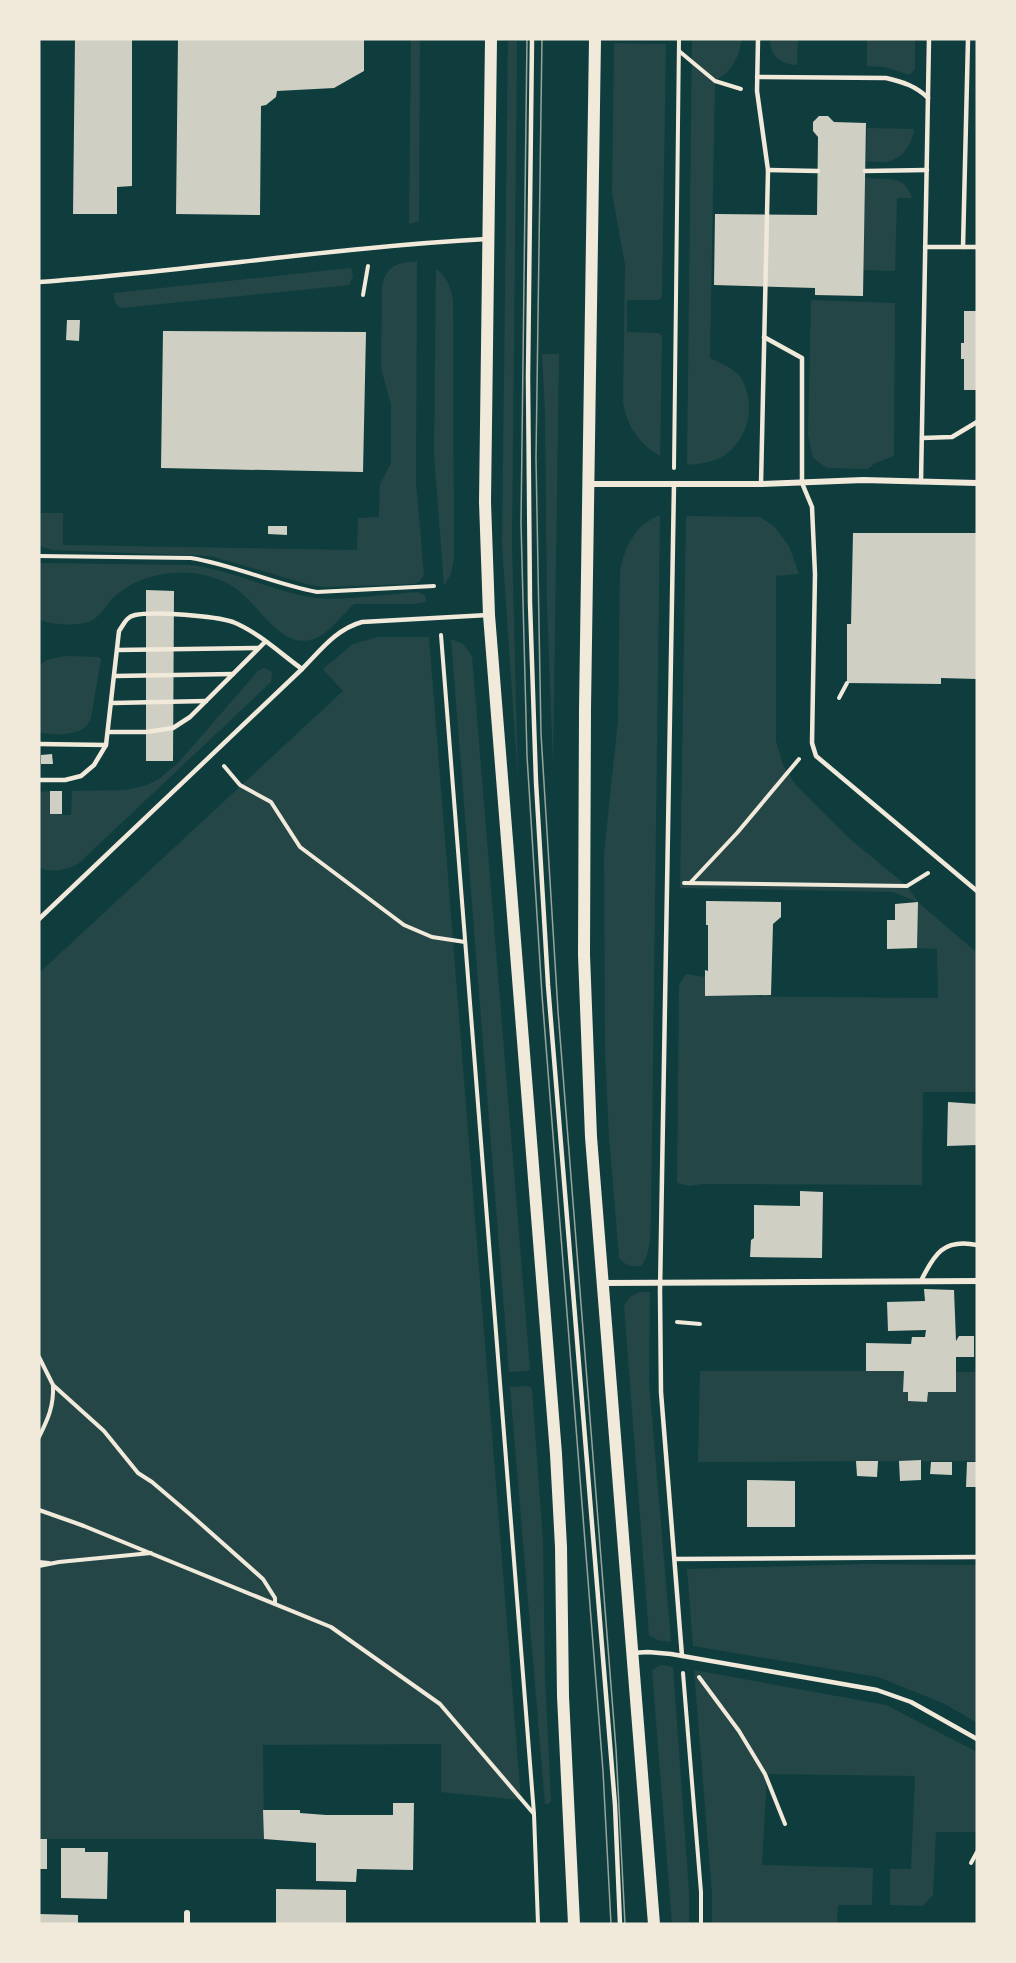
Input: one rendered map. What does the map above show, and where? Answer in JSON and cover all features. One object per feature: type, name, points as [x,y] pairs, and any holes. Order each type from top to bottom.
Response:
[{"type":"main road","points":[[492,39],[485,502],[489,615],[556,1454],[561,1547],[563,1696],[574,1924]]},
{"type":"main road","points":[[595,39],[584,955],[591,1137],[654,1924]]},
{"type":"street","points":[[589,484],[761,484],[863,480],[977,483]]},
{"type":"street","points":[[603,1283],[977,1281]]},
{"type":"street","points":[[187,1913],[187,1924]]},
{"type":"lane","points":[[532,39],[528,378],[530,603],[536,782],[550,1009],[615,1805],[620,1924]]},
{"type":"lane","points":[[758,39],[757,91],[768,170],[761,484]]},
{"type":"lane","points":[[921,482],[929,39]]},
{"type":"lane","points":[[963,247],[968,39]]},
{"type":"lane","points":[[757,77],[886,78],[907,83],[928,98]]},
{"type":"lane","points":[[768,170],[818,171]]},
{"type":"lane","points":[[865,171],[927,170]]},
{"type":"lane","points":[[39,282],[110,277],[371,247],[488,239]]},
{"type":"lane","points":[[925,247],[977,247]]},
{"type":"lane","points":[[764,337],[802,358],[802,483],[812,507],[814,542],[812,743],[816,756],[977,891]]},
{"type":"lane","points":[[922,438],[952,437],[977,422]]},
{"type":"lane","points":[[674,484],[661,1392],[682,1656]]},
{"type":"lane","points":[[39,780],[65,780],[81,776],[94,765],[106,745],[119,631],[126,619],[135,615],[182,615],[232,622],[302,669]]},
{"type":"lane","points":[[39,919],[337,633],[349,625],[362,622],[489,615]]},
{"type":"lane","points":[[109,732],[146,732],[173,728],[190,717],[265,642]]},
{"type":"lane","points":[[118,650],[258,648]]},
{"type":"lane","points":[[115,676],[233,674]]},
{"type":"lane","points":[[112,703],[206,701]]},
{"type":"lane","points":[[39,744],[106,745]]},
{"type":"lane","points":[[921,1281],[930,1262],[941,1249],[952,1244],[977,1245]]},
{"type":"lane","points":[[675,1559],[977,1557]]},
{"type":"lane","points":[[632,1653],[648,1652],[682,1656],[877,1690],[911,1702],[977,1739]]},
{"type":"path","points":[[674,484],[679,39]]},
{"type":"path","points":[[679,51],[715,81],[738,89],[757,91]]},
{"type":"path","points":[[363,295],[371,247]]},
{"type":"path","points":[[39,556],[191,558],[224,565],[300,589],[317,592],[434,586]]},
{"type":"path","points":[[438,618],[534,1814],[538,1924]]},
{"type":"path","points":[[839,698],[847,683]]},
{"type":"path","points":[[691,883],[737,833],[812,743]]},
{"type":"path","points":[[214,753],[240,785],[271,802],[300,847],[376,905],[404,926],[432,937],[465,942]]},
{"type":"path","points":[[667,882],[907,886],[944,863]]},
{"type":"path","points":[[39,1357],[53,1385],[104,1431],[138,1473],[168,1495],[263,1579],[275,1598],[275,1604]]},
{"type":"path","points":[[39,1437],[51,1414],[54,1397],[53,1385]]},
{"type":"path","points":[[39,1510],[152,1553],[331,1627],[440,1704],[534,1814]]},
{"type":"path","points":[[39,1564],[152,1553]]},
{"type":"path","points":[[688,1671],[682,1668],[701,1892],[701,1924]]},
{"type":"path","points":[[694,1674],[700,1678],[765,1774],[785,1824]]},
{"type":"path","points":[[971,1863],[977,1852]]},
{"type":"shaded area","points":[[411,39],[420,39],[419,221],[409,224]]},
{"type":"shaded area","points":[[692,39],[742,39],[734,63],[715,81],[710,358],[731,369],[741,378],[749,400],[749,412],[743,435],[728,453],[718,459],[687,465]]},
{"type":"shaded area","points":[[770,39],[798,39],[797,65],[781,61],[774,55]]},
{"type":"shaded area","points":[[829,39],[915,39],[915,69],[910,75],[885,67],[867,66],[867,40]]},
{"type":"shaded area","points":[[508,41],[517,41],[512,544],[518,780],[502,545]]},
{"type":"shaded area","points":[[614,43],[666,44],[662,297],[659,300],[627,300],[627,332],[659,333],[662,336],[660,456],[635,434],[623,402],[625,265],[612,193]]},
{"type":"shaded area","points":[[867,128],[914,129],[909,146],[901,155],[891,161],[880,162],[866,161]]},
{"type":"shaded area","points":[[865,178],[900,182],[909,190],[912,198],[897,198],[895,271],[863,270]]},
{"type":"shaded area","points":[[417,261],[416,482],[424,575],[420,581],[415,584],[324,587],[211,556],[53,550],[39,546],[39,513],[63,513],[63,545],[357,550],[358,518],[379,517],[380,484],[391,463],[391,405],[381,368],[382,286],[390,269],[394,266]]},
{"type":"shaded area","points":[[351,268],[353,276],[349,285],[122,308],[116,304],[114,298],[114,293]]},
{"type":"shaded area","points":[[436,269],[448,282],[453,300],[454,559],[451,574],[444,586],[434,454]]},
{"type":"shaded area","points":[[811,300],[895,303],[894,456],[875,463],[868,469],[827,468],[813,458],[808,435]]},
{"type":"shaded area","points":[[542,354],[559,354],[553,764],[547,606],[545,414]]},
{"type":"shaded area","points":[[660,515],[651,1227],[645,1261],[641,1266],[634,1266],[626,1264],[619,1258],[609,1136],[605,1052],[604,854],[618,720],[620,572],[624,554],[632,538],[651,519]]},
{"type":"shaded area","points":[[686,516],[760,517],[774,526],[789,546],[799,574],[776,576],[776,741],[783,765],[795,784],[850,839],[907,886],[918,902],[977,953],[977,1092],[923,1092],[922,1185],[703,1184],[689,1186],[677,1183],[679,985],[686,974],[705,977],[705,996],[938,998],[937,949],[917,948],[917,902],[893,892],[680,888]]},
{"type":"shaded area","points":[[39,563],[190,565],[222,571],[284,591],[316,598],[353,598],[418,592],[425,596],[426,602],[354,604],[320,636],[307,641],[295,640],[273,626],[235,588],[215,578],[182,572],[161,574],[132,584],[115,596],[93,620],[81,624],[59,624],[39,620]]},
{"type":"shaded area","points":[[378,637],[429,637],[521,1800],[441,1792],[441,1744],[263,1745],[264,1839],[39,1839],[39,973],[343,691],[323,669],[353,644]]},
{"type":"shaded area","points":[[451,639],[463,644],[472,656],[530,1369],[527,1371],[509,1372]]},
{"type":"shaded area","points":[[64,656],[101,659],[91,718],[83,729],[77,732],[42,733],[39,732],[39,665],[47,660]]},
{"type":"shaded area","points":[[264,668],[272,672],[271,682],[78,864],[59,870],[39,868],[39,792],[50,791],[50,814],[71,815],[72,791],[126,790],[147,785],[159,779],[179,762],[258,671]]},
{"type":"shaded area","points":[[640,1292],[650,1292],[649,1382],[671,1642],[657,1640],[649,1635],[624,1305],[630,1297]]},
{"type":"shaded area","points":[[700,1371],[904,1371],[903,1391],[908,1392],[908,1401],[927,1402],[928,1392],[956,1392],[956,1372],[977,1372],[977,1461],[698,1462]]},
{"type":"shaded area","points":[[529,1386],[532,1389],[543,1542],[545,1678],[551,1801],[548,1804],[545,1804],[510,1387]]},
{"type":"shaded area","points":[[864,1564],[977,1565],[977,1723],[945,1704],[878,1677],[693,1646],[687,1569]]},
{"type":"shaded area","points":[[661,1665],[673,1667],[689,1892],[689,1924],[672,1924],[652,1670]]},
{"type":"shaded area","points":[[694,1670],[886,1705],[977,1752],[977,1832],[936,1832],[933,1895],[923,1906],[890,1905],[890,1869],[911,1869],[915,1776],[767,1774],[762,1865],[873,1868],[872,1905],[838,1905],[837,1924],[712,1924],[712,1893]]},
{"type":"building","points":[[75,39],[132,39],[132,186],[117,187],[117,214],[73,214]]},
{"type":"building","points":[[178,39],[364,39],[364,71],[334,88],[277,91],[276,97],[261,106],[260,215],[176,214]]},
{"type":"building","points":[[819,116],[828,116],[834,122],[866,123],[863,296],[815,295],[815,288],[714,285],[715,214],[817,215],[818,137],[813,131],[813,122]]},
{"type":"building","points":[[964,311],[977,311],[977,390],[964,390],[964,359],[961,359],[961,343],[964,343]]},
{"type":"building","points":[[67,320],[80,320],[79,341],[66,340]]},
{"type":"building","points":[[163,331],[366,332],[363,472],[161,468]]},
{"type":"building","points":[[268,526],[287,526],[287,535],[268,534]]},
{"type":"building","points":[[853,533],[977,533],[977,679],[941,678],[941,684],[847,683],[847,624],[851,624]]},
{"type":"building","points":[[146,590],[174,591],[173,761],[146,761]]},
{"type":"building","points":[[52,754],[53,764],[41,764],[41,755]]},
{"type":"building","points":[[50,791],[62,791],[62,814],[50,814]]},
{"type":"building","points":[[706,901],[781,902],[781,917],[773,924],[771,995],[705,996],[705,970],[708,971]]},
{"type":"building","points":[[918,902],[917,948],[887,949],[887,920],[895,920],[895,904]]},
{"type":"building","points":[[948,1102],[977,1104],[977,1145],[947,1146]]},
{"type":"building","points":[[800,1191],[823,1192],[822,1258],[750,1257],[751,1240],[754,1238],[754,1205],[800,1206]]},
{"type":"building","points":[[924,1289],[954,1290],[956,1341],[959,1336],[974,1336],[974,1357],[956,1357],[956,1392],[928,1392],[927,1402],[908,1401],[908,1392],[903,1392],[904,1371],[866,1371],[866,1343],[911,1344],[912,1337],[925,1337],[926,1330],[888,1331],[887,1302],[925,1301]]},
{"type":"building","points":[[921,1460],[921,1480],[900,1481],[899,1461]]},
{"type":"building","points":[[856,1461],[878,1461],[877,1477],[857,1476]]},
{"type":"building","points":[[931,1462],[952,1462],[952,1475],[930,1474]]},
{"type":"building","points":[[967,1462],[977,1462],[977,1487],[966,1487]]},
{"type":"building","points":[[747,1480],[795,1481],[795,1527],[747,1527]]},
{"type":"building","points":[[393,1803],[414,1803],[413,1870],[357,1869],[356,1882],[316,1881],[316,1843],[264,1839],[263,1810],[300,1810],[300,1813],[326,1815],[393,1815]]},
{"type":"building","points":[[39,1839],[47,1839],[47,1869],[39,1869]]},
{"type":"building","points":[[61,1848],[85,1848],[85,1852],[108,1852],[107,1899],[61,1898]]},
{"type":"building","points":[[276,1889],[346,1890],[346,1924],[276,1924]]},
{"type":"building","points":[[39,1914],[78,1915],[78,1924],[39,1924]]},
{"type":"tram line","points":[[527,39],[521,523],[527,756],[542,995],[603,1771],[611,1924]]},
{"type":"tram line","points":[[542,39],[536,458],[541,734],[558,1011],[616,1749],[625,1924]]}]
